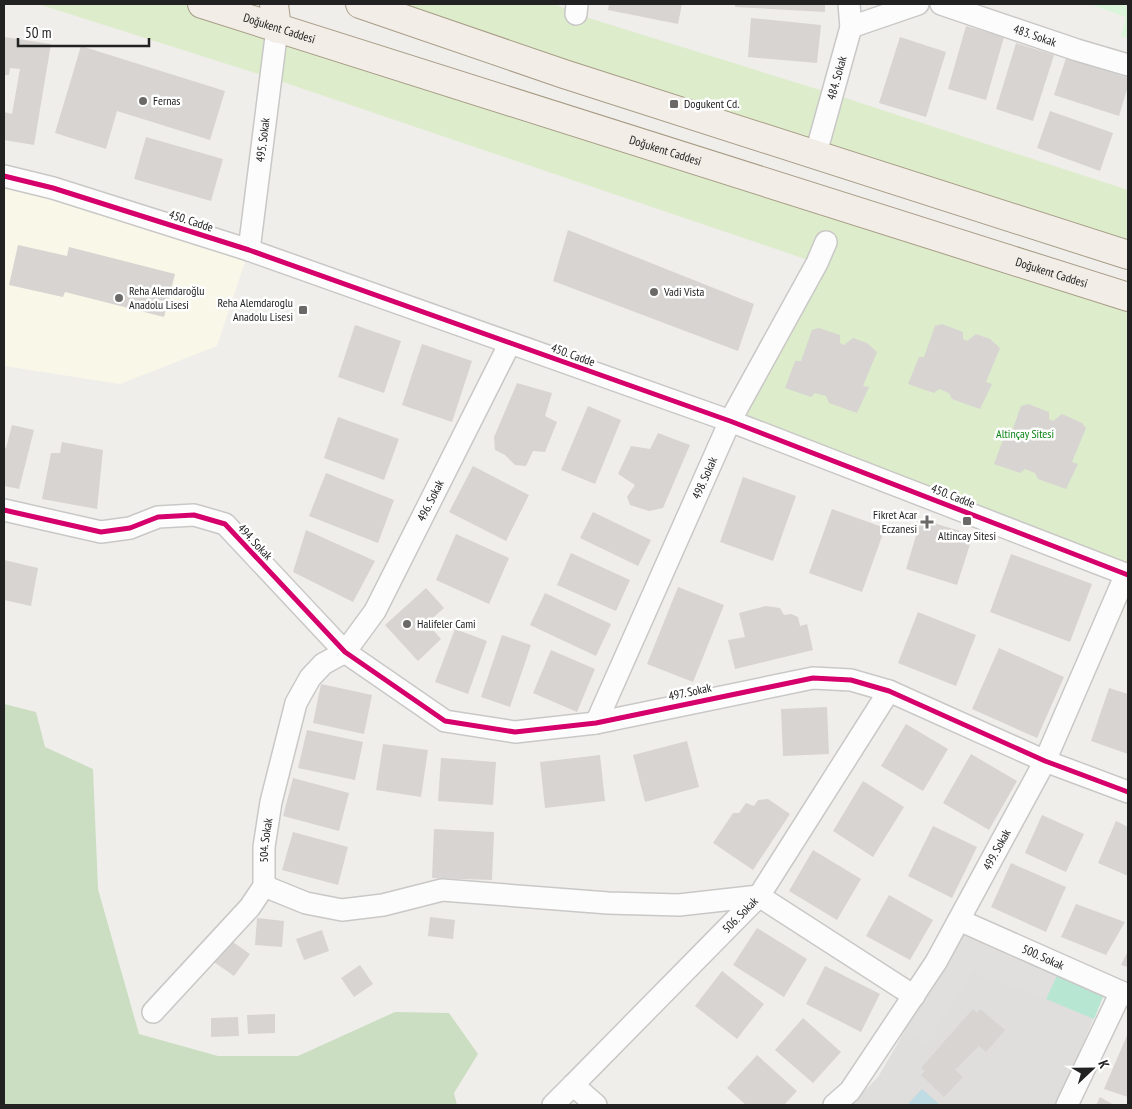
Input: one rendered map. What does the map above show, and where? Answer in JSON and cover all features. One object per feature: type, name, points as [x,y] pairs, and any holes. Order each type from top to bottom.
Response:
[{"type":"main road","name":"Doğukent Caddesi","points":[[202,4],[276,16],[1128,297]]},
{"type":"main road","points":[[360,4],[564,74],[1128,254]]},
{"type":"street","name":"484. Sokak","points":[[816,153],[851,27],[849,4]]},
{"type":"street","points":[[851,27],[918,4]]},
{"type":"street","name":"483. Sokak","points":[[941,4],[1077,50],[1128,65]]},
{"type":"street","name":"495. Sokak","points":[[249,250],[276,16]]},
{"type":"street","name":"450. Cadde","points":[[4,176],[53,188],[249,250],[730,421],[1127,574]]},
{"type":"street","name":"498. Sokak","points":[[596,723],[730,421],[817,263],[826,242]]},
{"type":"street","name":"496. Sokak","points":[[345,652],[375,612],[510,343]]},
{"type":"street","name":"494. Sokak","points":[[4,510],[100,532],[130,528],[158,517],[194,515],[225,524],[345,652]]},
{"type":"street","name":"499. Sokak","points":[[834,1105],[850,1091],[936,962],[1045,761],[1127,574]]},
{"type":"street","name":"497. Sokak","points":[[345,652],[445,721],[515,732],[596,723],[813,678],[851,680],[889,692],[1045,761],[1128,792]]},
{"type":"street","name":"504. Sokak","points":[[264,886],[264,847],[271,802],[296,703],[310,678],[324,664],[345,652]]},
{"type":"street","name":"506. Sokak","points":[[552,1105],[759,896],[889,692]]},
{"type":"street","points":[[154,1012],[250,906],[264,886],[306,903],[342,910],[383,905],[442,890],[608,903],[679,905],[759,896],[914,996]]},
{"type":"street","name":"500. Sokak","points":[[959,920],[1125,993]]},
{"type":"street","points":[[1067,1105],[1125,993]]},
{"type":"street","points":[[573,1085],[596,1105]]},
{"type":"shaded area","name":"Reha Alemdaroğlu Anadolu Lisesi","points":[[4,176],[249,250],[217,346],[120,384],[4,366]]},
{"type":"shaded area","points":[[961,934],[1105,992],[1057,1105],[851,1105],[878,1077]]},
{"type":"shaded area","points":[[961,934],[1058,973],[1046,999],[994,979],[991,983],[974,970],[925,1044],[904,1031]]},
{"type":"green space","name":"Altinçay Sitesi","points":[[38,4],[202,4],[1128,297],[1128,575],[730,421],[817,263],[271,78]]},
{"type":"green space","points":[[360,4],[555,4],[576,14],[833,94],[1128,190],[1128,255]]},
{"type":"green space","points":[[1089,4],[1128,4],[1128,38],[1121,36],[1126,17]]},
{"type":"green space","points":[[4,704],[36,712],[45,747],[93,769],[98,889],[139,1034],[218,1056],[298,1056],[395,1012],[449,1013],[478,1054],[454,1093],[457,1105],[4,1105]]},
{"type":"green space","points":[[1058,973],[1105,992],[1094,1019],[1046,999]]},
{"type":"water","points":[[922,1089],[940,1105],[907,1105]]},
{"type":"building","points":[[609,4],[682,4],[678,24],[608,10]]},
{"type":"building","points":[[735,4],[825,4],[825,12],[735,7]]},
{"type":"building","points":[[751,18],[821,25],[817,63],[748,57]]},
{"type":"building","points":[[966,26],[1004,37],[986,100],[948,89]]},
{"type":"building","points":[[4,37],[51,44],[34,145],[4,140],[4,112],[12,114],[20,69],[10,68],[9,75],[4,75]]},
{"type":"building","points":[[900,37],[946,52],[926,117],[879,103]]},
{"type":"building","points":[[1016,43],[1054,55],[1033,121],[996,109]]},
{"type":"building","name":"Fernas","points":[[81,46],[225,91],[210,140],[117,111],[106,149],[55,133]]},
{"type":"building","points":[[1066,58],[1128,78],[1128,86],[1119,116],[1054,95]]},
{"type":"building","points":[[1050,111],[1113,133],[1100,171],[1037,148]]},
{"type":"building","points":[[146,137],[223,159],[211,201],[134,179]]},
{"type":"building","name":"Vadi Vista","points":[[568,230],[754,304],[738,351],[553,281]]},
{"type":"building","points":[[18,245],[67,256],[69,247],[175,274],[164,317],[65,292],[63,297],[9,285]]},
{"type":"building","points":[[942,324],[963,332],[963,339],[967,341],[976,334],[990,339],[1000,348],[986,382],[992,384],[980,409],[952,399],[949,393],[939,389],[934,393],[908,384],[919,357],[924,357],[935,326]]},
{"type":"building","points":[[355,325],[401,341],[384,393],[338,377]]},
{"type":"building","points":[[819,328],[840,335],[840,343],[844,345],[853,338],[867,343],[877,352],[863,386],[869,387],[857,413],[829,403],[826,396],[815,393],[811,397],[785,388],[795,361],[801,361],[812,330]]},
{"type":"building","points":[[422,344],[472,361],[452,422],[402,405]]},
{"type":"building","points":[[517,383],[552,393],[545,416],[557,422],[545,452],[533,451],[526,466],[515,465],[505,455],[495,450],[494,437]]},
{"type":"building","points":[[1028,404],[1049,412],[1049,419],[1053,421],[1062,414],[1082,423],[1086,428],[1072,462],[1078,464],[1066,489],[1038,479],[1035,473],[1025,469],[1020,473],[994,464],[1004,437],[1010,437],[1021,406]]},
{"type":"building","points":[[588,406],[621,420],[595,484],[561,470]]},
{"type":"building","points":[[338,417],[399,439],[384,480],[324,458]]},
{"type":"building","points":[[12,425],[34,430],[19,489],[4,486],[4,447],[6,448]]},
{"type":"building","points":[[658,433],[690,445],[663,508],[649,511],[630,505],[627,497],[635,485],[618,474],[631,446],[650,449]]},
{"type":"building","points":[[62,442],[103,450],[97,509],[42,499],[51,453],[60,453]]},
{"type":"building","points":[[473,466],[529,495],[506,541],[449,512]]},
{"type":"building","points":[[326,473],[394,500],[378,543],[309,516]]},
{"type":"building","points":[[743,477],[796,496],[773,561],[720,542]]},
{"type":"building","points":[[832,509],[885,528],[862,592],[809,573]]},
{"type":"building","points":[[593,512],[651,540],[638,566],[580,538]]},
{"type":"building","points":[[921,519],[973,535],[957,585],[906,569]]},
{"type":"building","points":[[306,530],[375,561],[353,602],[293,572]]},
{"type":"building","points":[[456,534],[509,558],[489,604],[436,580]]},
{"type":"building","points":[[571,553],[630,580],[616,611],[557,585]]},
{"type":"building","points":[[1011,554],[1092,584],[1070,642],[990,612]]},
{"type":"building","points":[[4,560],[38,568],[31,606],[4,600]]},
{"type":"building","points":[[678,587],[724,605],[693,682],[647,664]]},
{"type":"building","name":"Halifeler Cami","points":[[426,588],[444,608],[427,623],[441,639],[418,661],[385,625]]},
{"type":"building","points":[[545,593],[611,624],[596,656],[530,625]]},
{"type":"building","points":[[766,606],[780,608],[784,615],[791,614],[798,617],[800,626],[807,624],[813,650],[735,669],[728,640],[745,637],[739,613]]},
{"type":"building","points":[[918,612],[976,635],[956,686],[898,663]]},
{"type":"building","points":[[455,629],[487,641],[468,694],[435,682]]},
{"type":"building","points":[[502,635],[531,645],[510,707],[481,697]]},
{"type":"building","points":[[999,648],[1064,677],[1037,738],[972,709]]},
{"type":"building","points":[[551,650],[595,669],[577,712],[533,693]]},
{"type":"building","points":[[321,684],[372,695],[364,734],[313,723]]},
{"type":"building","points":[[1109,688],[1128,694],[1128,754],[1091,741]]},
{"type":"building","points":[[827,707],[829,754],[783,756],[781,709]]},
{"type":"building","points":[[906,724],[948,749],[923,791],[881,766]]},
{"type":"building","points":[[307,730],[363,742],[355,780],[298,768]]},
{"type":"building","points":[[687,741],[699,787],[645,802],[633,755]]},
{"type":"building","points":[[383,744],[428,750],[421,797],[376,790]]},
{"type":"building","points":[[971,754],[1017,781],[989,830],[943,803]]},
{"type":"building","points":[[600,755],[605,801],[545,808],[540,762]]},
{"type":"building","points":[[441,758],[496,762],[493,805],[438,801]]},
{"type":"building","points":[[293,778],[349,793],[339,831],[283,816]]},
{"type":"building","points":[[863,781],[904,807],[873,857],[833,831]]},
{"type":"building","points":[[768,799],[790,814],[753,870],[713,843],[733,813],[739,813],[746,803],[754,806],[758,800]]},
{"type":"building","points":[[1042,815],[1084,834],[1066,872],[1025,853]]},
{"type":"building","points":[[1116,821],[1128,827],[1128,876],[1098,863]]},
{"type":"building","points":[[933,826],[977,847],[952,898],[908,876]]},
{"type":"building","points":[[434,829],[494,832],[492,880],[432,878]]},
{"type":"building","points":[[293,832],[348,847],[338,885],[282,870]]},
{"type":"building","points":[[813,850],[861,879],[837,920],[789,891]]},
{"type":"building","points":[[1011,863],[1066,887],[1046,932],[991,907]]},
{"type":"building","points":[[889,895],[933,920],[910,960],[866,936]]},
{"type":"building","points":[[1076,904],[1125,922],[1106,955],[1061,937]]},
{"type":"building","points":[[430,917],[455,920],[453,939],[428,936]]},
{"type":"building","points":[[257,918],[284,921],[282,947],[255,945]]},
{"type":"building","points":[[757,928],[807,959],[784,997],[733,965]]},
{"type":"building","points":[[322,930],[329,951],[304,960],[296,939]]},
{"type":"building","points":[[230,940],[250,954],[234,976],[214,962]]},
{"type":"building","points":[[1128,951],[1128,967],[1121,965]]},
{"type":"building","points":[[360,965],[373,984],[354,997],[341,978]]},
{"type":"building","points":[[825,966],[880,994],[861,1032],[806,1004]]},
{"type":"building","points":[[722,971],[764,1004],[737,1039],[695,1006]]},
{"type":"building","points":[[973,1009],[977,1013],[980,1009],[1005,1030],[986,1052],[979,1046],[955,1070],[963,1077],[944,1097],[921,1075],[925,1071],[921,1068]]},
{"type":"building","points":[[275,1014],[275,1033],[248,1034],[247,1015]]},
{"type":"building","points":[[238,1017],[239,1036],[211,1037],[211,1018]]},
{"type":"building","points":[[803,1018],[841,1052],[813,1083],[775,1050]]},
{"type":"building","points":[[1128,1033],[1128,1097],[1104,1089]]},
{"type":"building","points":[[757,1055],[797,1091],[784,1105],[746,1105],[727,1088]]},
{"type":"building","points":[[1100,1097],[1114,1105],[1096,1105]]},
{"type":"cycle path","points":[[4,176],[53,188],[249,250],[730,421],[1128,575]]},
{"type":"cycle path","points":[[4,510],[101,532],[130,528],[158,517],[194,515],[225,524],[345,652],[445,721],[515,732],[596,723],[813,678],[851,680],[889,691],[1045,761],[1128,792]]},
{"type":"place","name":"Fernas","points":[[143,101]]},
{"type":"place","name":"Dogukent Cd.","points":[[674,104]]},
{"type":"place","name":"Vadi Vista","points":[[654,292]]},
{"type":"place","name":"Reha Alemdaroğlu Anadolu Lisesi","points":[[119,298]]},
{"type":"place","name":"Reha Alemdaroglu Anadolu Lisesi","points":[[303,310]]},
{"type":"place","name":"Altincay Sitesi","points":[[967,521]]},
{"type":"place","name":"Fikret Acar Eczanesi","points":[[927,522]]},
{"type":"place","name":"Halifeler Cami","points":[[407,624]]}]
